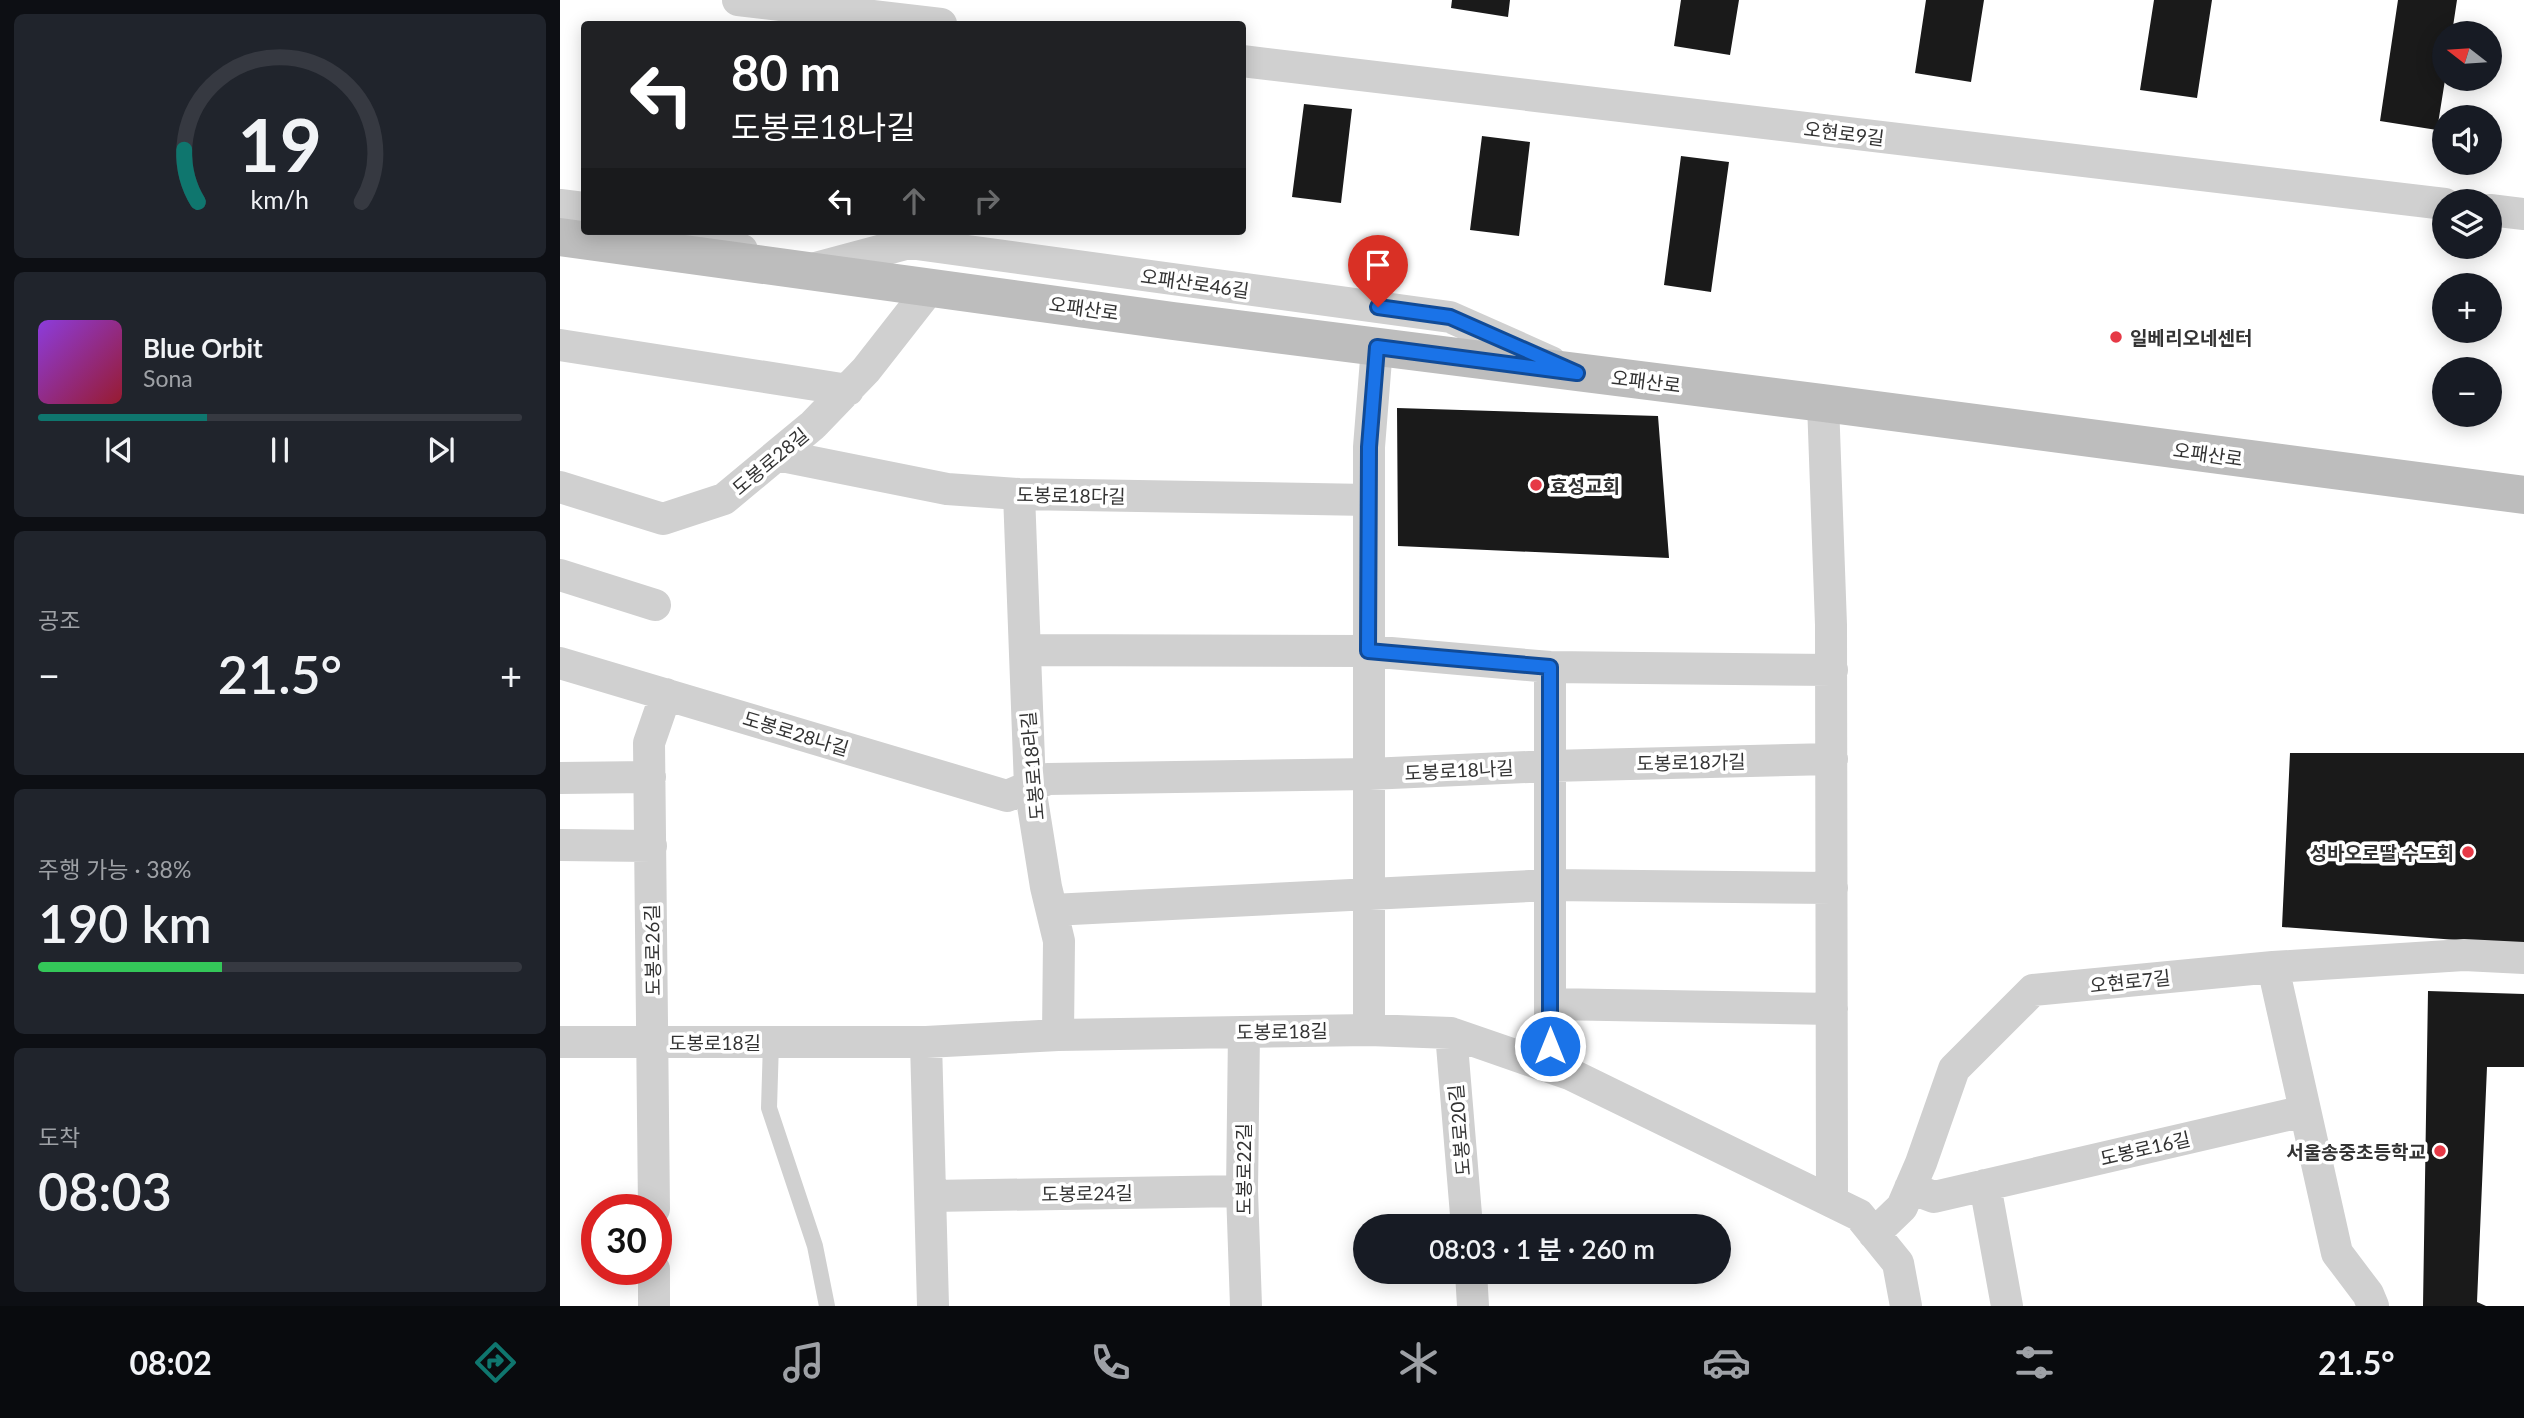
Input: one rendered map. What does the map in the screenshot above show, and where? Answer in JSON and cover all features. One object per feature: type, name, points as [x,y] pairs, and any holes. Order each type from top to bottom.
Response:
[{"type":"street","points":[[738,0],[916,21]]},
{"type":"street","name":"오현로9길","points":[[1246,61],[2432,202]]},
{"type":"street","points":[[560,205],[581,208]]},
{"type":"street","points":[[2502,211],[2524,214]]},
{"type":"street","points":[[696,235],[805,270]]},
{"type":"street","name":"오패산로","points":[[560,237],[1377,347],[2524,495]]},
{"type":"street","name":"오패산로46길","points":[[805,270],[909,243],[1450,317],[1577,373]]},
{"type":"street","name":"도봉로28길","points":[[560,487],[663,519],[724,499],[813,425],[848,390],[930,287]]},
{"type":"street","points":[[560,345],[848,390]]},
{"type":"street","points":[[1369,1030],[1369,447],[1377,347]]},
{"type":"street","points":[[1823,403],[1832,670],[1832,1201]]},
{"type":"street","name":"도봉로18다길","points":[[777,455],[947,489],[1019,494],[1369,500]]},
{"type":"street","name":"도봉로18라길","points":[[1019,494],[1030,786],[1059,940],[1058,1035]]},
{"type":"street","points":[[560,575],[655,605]]},
{"type":"street","points":[[1025,650],[1368,651],[1550,667],[1832,670]]},
{"type":"street","name":"도봉로28나길","points":[[560,663],[1007,796],[1030,786]]},
{"type":"street","points":[[1550,667],[1550,1067]]},
{"type":"street","name":"도봉로26길","points":[[654,1194],[649,743],[666,694]]},
{"type":"street","name":"도봉로18가길","points":[[1550,765],[1832,759]]},
{"type":"street","name":"도봉로18나길","points":[[1368,774],[1550,765]]},
{"type":"street","points":[[1030,786],[1048,779],[1368,774]]},
{"type":"street","points":[[560,778],[650,777]]},
{"type":"street","points":[[560,845],[651,846]]},
{"type":"street","points":[[1052,910],[1550,885],[1832,888]]},
{"type":"street","name":"오현로7길","points":[[1874,1234],[1902,1207],[1954,1069],[2033,990],[2273,967],[2464,955],[2524,958]]},
{"type":"street","points":[[2273,967],[2337,1253],[2368,1294],[2373,1306]]},
{"type":"street","points":[[1550,1004],[1832,1009]]},
{"type":"street","name":"도봉로18길","points":[[560,1042],[926,1042],[1058,1035],[1369,1030],[1451,1033],[1572,1076],[1859,1215],[1898,1264],[1906,1306]]},
{"type":"street","name":"도봉로22길","points":[[1244,1032],[1242,1191],[1246,1306]]},
{"type":"street","name":"도봉로20길","points":[[1451,1033],[1466,1214]]},
{"type":"street","points":[[926,1042],[933,1306]]},
{"type":"street","name":"도봉로16길","points":[[1910,1188],[1934,1197],[2305,1111]]},
{"type":"street","points":[[1985,1185],[2007,1306]]},
{"type":"street","name":"도봉로24길","points":[[931,1196],[1242,1191]]},
{"type":"street","points":[[1472,1284],[1474,1306]]},
{"type":"street","points":[[654,1285],[654,1306]]},
{"type":"lane","points":[[771,1042],[769,1108],[815,1246],[827,1306]]},
{"type":"building","points":[[1452,0],[1510,0],[1508,17],[1451,8]]},
{"type":"building","points":[[1681,0],[1739,0],[1730,55],[1674,46]]},
{"type":"building","points":[[1926,0],[1984,0],[1971,82],[1915,73]]},
{"type":"building","points":[[2154,0],[2212,0],[2197,98],[2140,90]]},
{"type":"building","points":[[2398,0],[2457,0],[2454,21],[2432,21],[2432,91],[2443,91],[2441,105],[2432,105],[2432,129],[2380,121]]},
{"type":"building","points":[[1304,104],[1352,109],[1341,203],[1292,197]]},
{"type":"building","points":[[1482,136],[1530,142],[1519,236],[1470,230]]},
{"type":"building","points":[[1681,156],[1729,162],[1711,292],[1664,285]]},
{"type":"building","name":"효성교회","points":[[1397,408],[1658,416],[1669,558],[1398,546]]},
{"type":"building","name":"성바오로딸 수도회","points":[[2290,753],[2524,753],[2524,945],[2282,927]]},
{"type":"building","points":[[2428,991],[2524,994],[2524,1067],[2487,1067],[2477,1302],[2486,1306],[2423,1306]]},
{"type":"place","name":"일베리오네센터","points":[[2116,337]]},
{"type":"place","name":"효성교회","points":[[1536,485]]},
{"type":"place","name":"성바오로딸 수도회","points":[[2468,852]]},
{"type":"place","name":"서울송중초등학교","points":[[2440,1151]]},
{"type":"route","points":[[1378,307],[1450,317],[1577,373],[1377,347],[1369,447],[1368,651],[1550,667],[1550,1046]]}]
